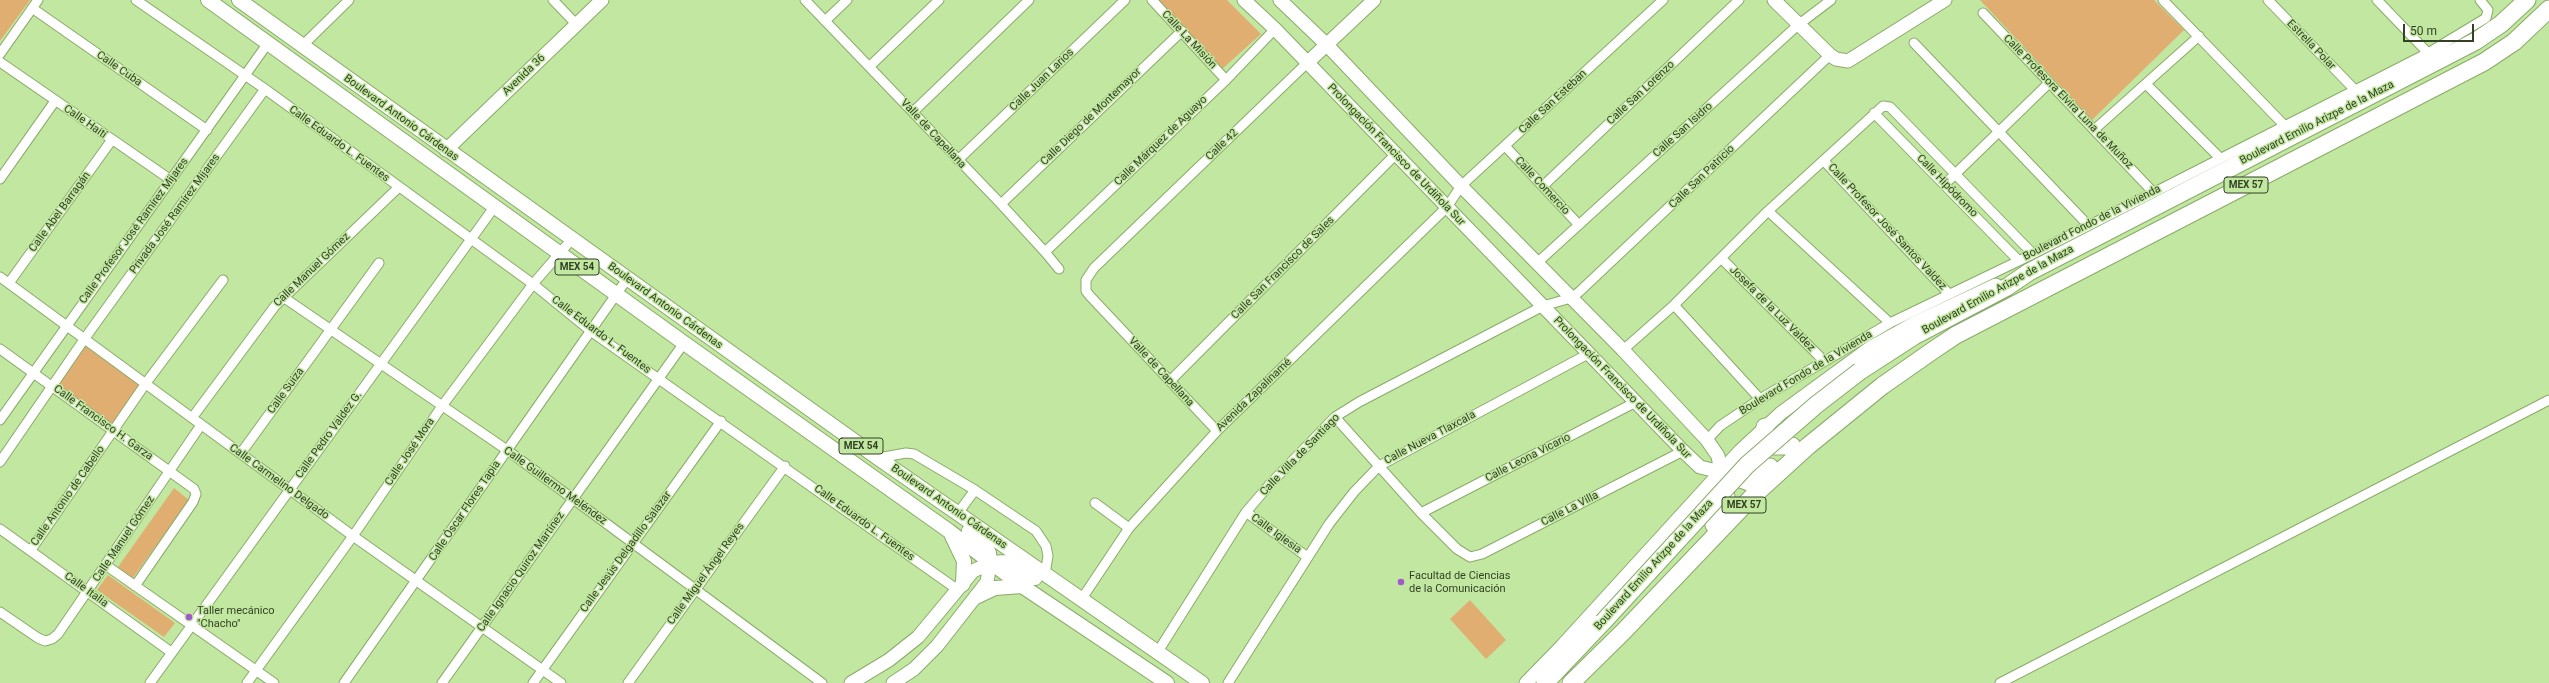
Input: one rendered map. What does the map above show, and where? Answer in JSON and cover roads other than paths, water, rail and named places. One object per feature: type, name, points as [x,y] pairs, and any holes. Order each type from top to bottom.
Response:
[{"type":"highway","name":"Boulevard Emilio Arizpe de la Maza","points":[[1545,683],[1747,466],[1810,410],[1860,371],[1914,336],[2001,290],[2024,266],[2476,41],[2501,24],[2527,0]]},
{"type":"highway","name":"Boulevard Emilio Arizpe de la Maza","points":[[1571,683],[1624,632],[1752,496],[1808,446],[1882,386],[1956,334],[2484,62],[2514,42],[2549,9]]},
{"type":"highway","points":[[1721,472],[1749,482],[1760,478],[1792,446],[1829,414],[1900,366],[1935,349]]},
{"type":"highway","points":[[1765,427],[1764,436],[1767,443],[1775,446],[1792,446]]},
{"type":"highway","points":[[1561,683],[1716,523],[1727,502],[1721,472]]},
{"type":"main road","name":"Boulevard Antonio Cárdenas","points":[[208,0],[684,343],[949,531],[990,562]]},
{"type":"main road","name":"Boulevard Antonio Cárdenas","points":[[239,0],[302,47],[878,458],[1040,570]]},
{"type":"main road","points":[[954,510],[951,517],[983,542],[990,554],[990,562],[1006,562],[1058,592],[1076,596]]},
{"type":"main road","points":[[949,531],[963,556],[961,587]]},
{"type":"main road","name":"MEX 54","points":[[990,562],[1022,586],[1165,682]]},
{"type":"main road","name":"MEX 54","points":[[1040,570],[1196,681]]},
{"type":"main road","points":[[976,597],[995,588],[1022,586]]},
{"type":"street","points":[[0,54],[38,0]]},
{"type":"street","name":"Calle Eduardo L. Fuentes","points":[[136,0],[265,89],[534,284],[592,332],[961,587]]},
{"type":"street","points":[[302,47],[349,0]]},
{"type":"street","points":[[553,0],[576,25]]},
{"type":"street","name":"Avenida 36","points":[[446,150],[602,0]]},
{"type":"street","name":"Valle de Capellana","points":[[805,0],[1001,204],[1059,269]]},
{"type":"street","points":[[825,21],[847,0]]},
{"type":"street","points":[[870,66],[939,0]]},
{"type":"street","points":[[913,112],[1028,0]]},
{"type":"street","name":"Calle Juan Larios","points":[[958,160],[1125,0]]},
{"type":"street","name":"Calle La Misión","points":[[1152,0],[1226,80]]},
{"type":"street","name":"Prolongación Francisco de Urdiñola Sur","points":[[1244,0],[1275,29],[1396,154],[1543,306],[1634,403],[1700,468],[1721,472]]},
{"type":"street","points":[[1280,0],[1327,45],[1461,186],[1623,350],[1707,440],[1718,456],[1721,472]]},
{"type":"street","name":"Calle 42","points":[[1090,296],[1085,285],[1094,268],[1374,0]]},
{"type":"street","name":"Calle San Esteban","points":[[1447,207],[1461,186],[1506,147],[1663,0]]},
{"type":"street","name":"Calle San Lorenzo","points":[[1543,186],[1739,0]]},
{"type":"street","points":[[1774,0],[1830,55],[1848,61],[1945,0]]},
{"type":"street","name":"Calle San Isidro","points":[[1536,263],[1798,25],[1831,0]]},
{"type":"street","points":[[2163,0],[2285,126]]},
{"type":"street","name":"Estrella Polar","points":[[2268,0],[2355,90]]},
{"type":"street","points":[[2377,0],[2428,53]]},
{"type":"street","name":"Boulevard Fondo de la Vivienda","points":[[1707,440],[1720,426],[1760,399],[1823,360],[1890,323],[1949,294],[2024,266],[2033,254],[2088,225],[2219,157],[2285,126],[2428,53],[2486,18],[2488,10],[2480,0]]},
{"type":"street","name":"Calle Cuba","points":[[32,8],[206,130]]},
{"type":"street","name":"Calle Profesora Elvira Luna de Muñoz","points":[[1983,13],[2095,129],[2153,192]]},
{"type":"street","name":"Calle Márquez de Aguayo","points":[[1045,252],[1226,80],[1275,29]]},
{"type":"street","name":"Calle Diego de Montemayor","points":[[1001,204],[1182,31]]},
{"type":"street","points":[[2095,129],[2199,36]]},
{"type":"street","name":"Calle Profesor José Ramírez Mijares","points":[[0,420],[268,43]]},
{"type":"street","points":[[1914,43],[2088,225]]},
{"type":"street","name":"Calle San Patricio","points":[[1571,298],[1588,286],[1830,55]]},
{"type":"street","name":"Calle Haití","points":[[0,62],[111,141],[171,180]]},
{"type":"street","points":[[1945,184],[2049,83]]},
{"type":"street","points":[[2146,84],[2219,157]]},
{"type":"street","name":"Privada José Ramírez Mijares","points":[[85,338],[265,89]]},
{"type":"street","points":[[0,179],[55,101]]},
{"type":"street","name":"Calle Hipódromo","points":[[2024,266],[1874,113],[1883,106],[1890,107],[1956,173],[2033,254]]},
{"type":"street","points":[[1623,350],[1674,305],[1768,211],[1824,161],[1874,113]]},
{"type":"street","name":"Calle Abel Barragán","points":[[9,283],[111,141]]},
{"type":"street","name":"Calle Comercio","points":[[1506,147],[1579,225]]},
{"type":"street","name":"Calle San Francisco de Sales","points":[[1170,381],[1396,154]]},
{"type":"street","name":"Calle Profesor José Santos Valdez","points":[[1824,161],[1949,294]]},
{"type":"street","name":"Calle Manuel Gómez","points":[[192,418],[283,297],[399,187]]},
{"type":"street","name":"Calle Pedro Valdez G.","points":[[150,683],[495,206]]},
{"type":"street","name":"Avenida Zapalinamé","points":[[1076,596],[1129,528],[1217,431],[1447,207]]},
{"type":"street","points":[[1768,211],[1890,323]]},
{"type":"street","name":"Calle José Mora","points":[[247,683],[353,536],[442,406],[534,284],[559,253],[572,240]]},
{"type":"street","name":"Josefa de la Luz Valdez","points":[[1721,258],[1823,360]]},
{"type":"street","name":"Calle Suiza","points":[[241,453],[379,263]]},
{"type":"street","points":[[1526,683],[1562,646],[1721,472],[1765,427],[1800,397],[1870,348],[2024,266]]},
{"type":"street","name":"Calle Carmelino Delgado","points":[[0,277],[353,536],[561,683]]},
{"type":"street","name":"Calle Óscar Flores Tapia","points":[[344,683],[417,582],[506,450],[592,332],[627,279]]},
{"type":"street","name":"Calle Antonio de Cabello","points":[[31,550],[146,383],[223,280]]},
{"type":"street","name":"Valle de Capellana","points":[[1090,296],[1217,431]]},
{"type":"street","name":"Calle Guillermo Meléndez","points":[[283,297],[506,450],[634,542],[822,683]]},
{"type":"street","name":"Calle Villa de Santiago","points":[[1157,653],[1246,512],[1270,484],[1335,417],[1359,402],[1543,306],[1571,298]]},
{"type":"street","points":[[1674,305],[1760,399]]},
{"type":"street","points":[[0,462],[85,338]]},
{"type":"street","name":"Calle Ignacio Quiroz Martínez","points":[[442,683],[684,343]]},
{"type":"street","name":"Calle Francisco H. Garza","points":[[0,349],[170,471],[194,490],[196,494],[192,502],[134,586]]},
{"type":"street","name":"Calle Nueva Tlaxcala","points":[[1228,683],[1306,556],[1354,492],[1379,466],[1588,354]]},
{"type":"street","points":[[2000,683],[2549,400]]},
{"type":"street","name":"Calle Leona Vicario","points":[[1422,513],[1634,403]]},
{"type":"street","points":[[1335,417],[1422,513]]},
{"type":"street","name":"Calle Jesús Delgadillo Salazar","points":[[533,683],[721,421]]},
{"type":"street","name":"Calle Manuel Gómez","points":[[0,612],[38,638],[45,641],[52,639],[58,634],[107,566],[201,425]]},
{"type":"street","name":"Calle La Villa","points":[[1422,513],[1457,549],[1470,557],[1482,554],[1683,451]]},
{"type":"street","points":[[878,458],[906,452],[914,454],[975,490],[1036,531],[1044,539],[1048,556],[1040,570]]},
{"type":"street","name":"Calle Miguel Ángel Reyes","points":[[628,683],[785,466]]},
{"type":"street","points":[[954,510],[975,490]]},
{"type":"street","points":[[1095,503],[1129,528]]},
{"type":"street","name":"Calle Iglesia","points":[[1246,512],[1306,556]]},
{"type":"street","name":"Calle Italia","points":[[0,529],[171,652]]},
{"type":"street","points":[[850,683],[889,660],[913,642],[973,571],[990,562]]},
{"type":"street","points":[[893,683],[926,658],[976,597],[987,582],[990,562]]},
{"type":"street","points":[[107,566],[274,683]]},
{"type":"place","name":"Facultad de Ciencias de la Comunicación","points":[[1401,582]]},
{"type":"place","name":"Taller mecánico \"Chacho\"","points":[[189,617]]}]
